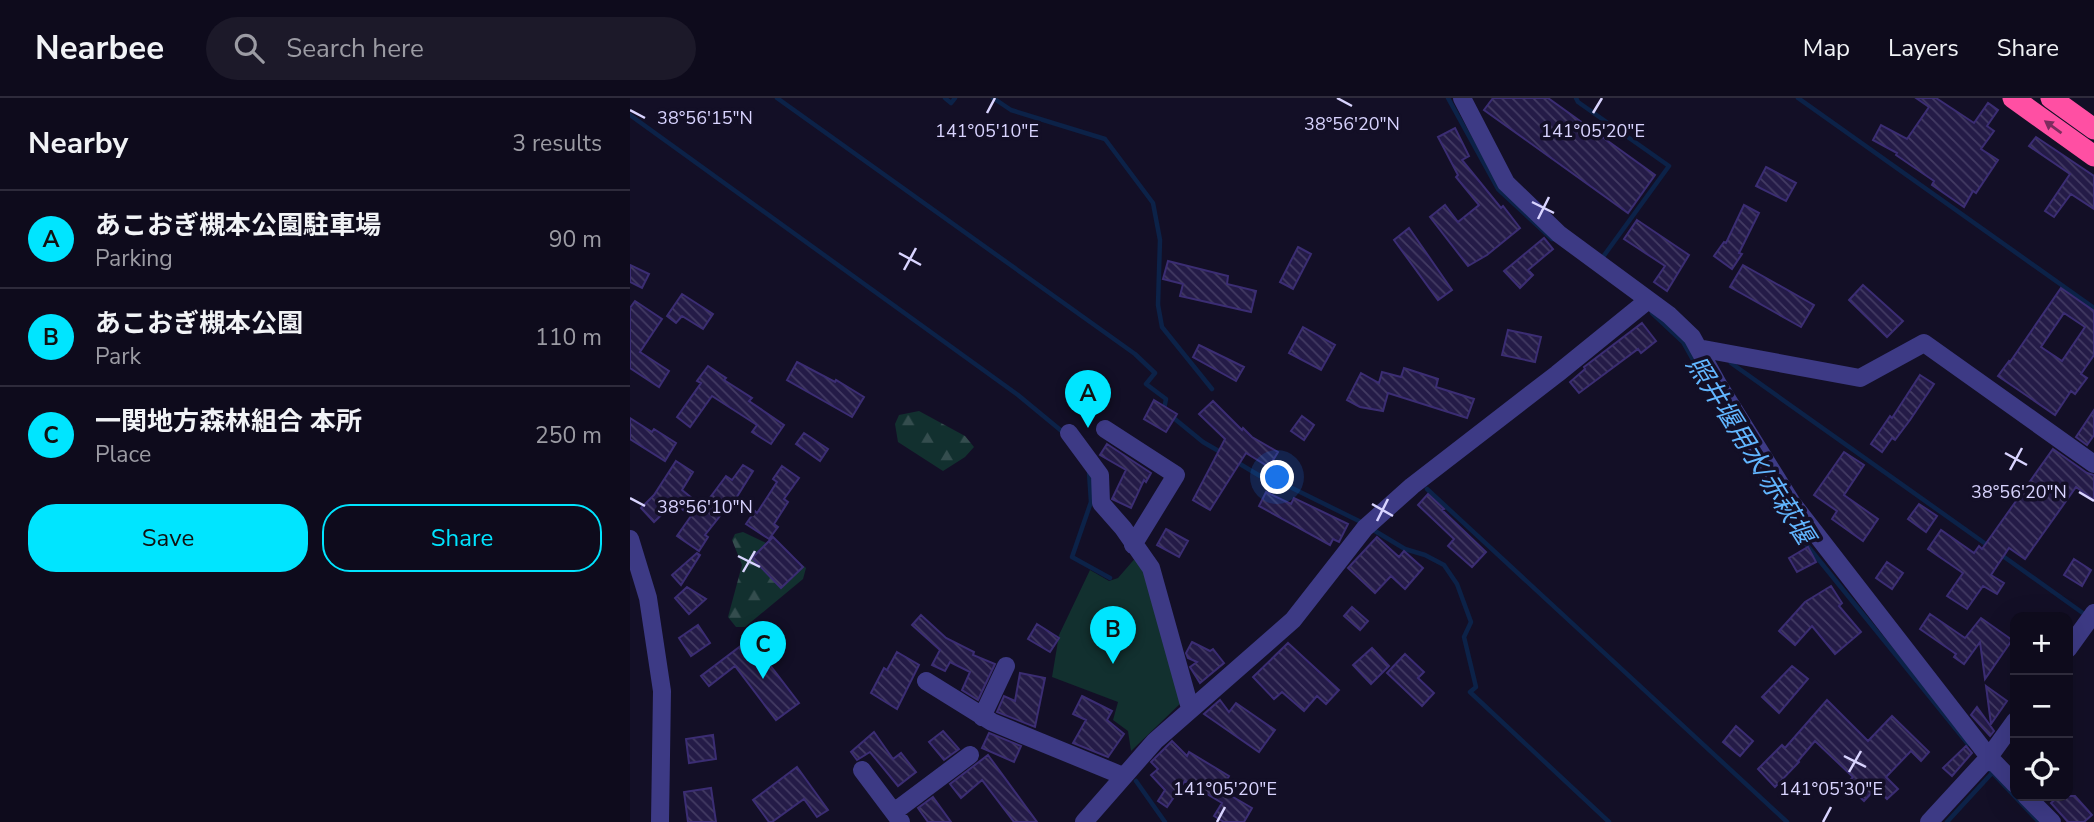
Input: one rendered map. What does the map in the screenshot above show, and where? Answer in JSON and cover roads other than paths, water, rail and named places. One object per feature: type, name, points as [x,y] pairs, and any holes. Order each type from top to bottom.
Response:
[{"type":"highway","points":[[2013,98],[2094,156]]},
{"type":"highway","points":[[2051,98],[2094,129]]},
{"type":"street","points":[[1468,101],[1506,183],[1559,234],[1669,315],[1692,337],[1719,386],[1792,503],[1989,757],[2010,779]]},
{"type":"street","points":[[1084,822],[1123,776],[1190,708],[1293,620],[1365,528],[1647,301]]},
{"type":"street","points":[[1698,348],[1860,378],[1924,343],[2094,464]]},
{"type":"street","points":[[1105,429],[1176,475],[1133,545]]},
{"type":"street","points":[[1069,433],[1100,475],[1101,503],[1123,528],[1151,568],[1190,708]]},
{"type":"street","points":[[630,539],[650,611],[662,691],[660,822]]},
{"type":"street","points":[[2073,642],[2094,613]]},
{"type":"street","points":[[982,717],[1006,666]]},
{"type":"street","points":[[926,681],[982,717],[1123,776]]},
{"type":"street","points":[[1929,822],[1989,757],[2010,727]]},
{"type":"street","points":[[862,770],[897,817],[971,755]]},
{"type":"street","points":[[2031,801],[2052,822]]},
{"type":"waterway","points":[[777,98],[1135,354],[1155,373],[1146,384],[1166,399],[1164,409]]},
{"type":"waterway","points":[[945,98],[951,103],[955,98]]},
{"type":"waterway","points":[[993,98],[1011,110],[1105,139],[1153,203],[1160,240],[1158,305],[1162,327],[1212,389]]},
{"type":"waterway","name":"照井堰用水/赤萩堰","points":[[1448,98],[1498,189],[1552,239]]},
{"type":"waterway","points":[[1576,98],[1669,166],[1600,261]]},
{"type":"waterway","points":[[1798,98],[2094,308]]},
{"type":"waterway","points":[[630,115],[1018,395],[1064,433]]},
{"type":"waterway","name":"照井堰用水/赤萩堰","points":[[1652,313],[1683,342],[1744,451],[1793,528],[1968,744]]},
{"type":"waterway","points":[[1731,363],[1990,547]]},
{"type":"waterway","points":[[1170,415],[1203,442],[1222,453]]},
{"type":"waterway","points":[[1235,461],[1260,476],[1292,488],[1363,523]]},
{"type":"waterway","points":[[1089,472],[1091,502],[1072,557],[1110,578]]},
{"type":"waterway","points":[[1427,489],[1787,822]]},
{"type":"waterway","points":[[1370,528],[1405,549],[1444,565],[1457,584],[1471,622],[1464,637],[1476,687],[1470,692],[1609,822]]},
{"type":"waterway","points":[[2000,554],[2087,616]]},
{"type":"waterway","name":"照井堰用水/赤萩堰","points":[[1987,767],[2039,822]]},
{"type":"waterway","points":[[1947,822],[1992,773]]},
{"type":"waterway","points":[[1136,781],[1165,822]]},
{"type":"place","name":"あこおぎ槻本公園駐車場","points":[[1088,428]]},
{"type":"place","name":"あこおぎ槻本公園","points":[[1113,664]]},
{"type":"place","name":"一関地方森林組合 本所","points":[[763,679]]}]
